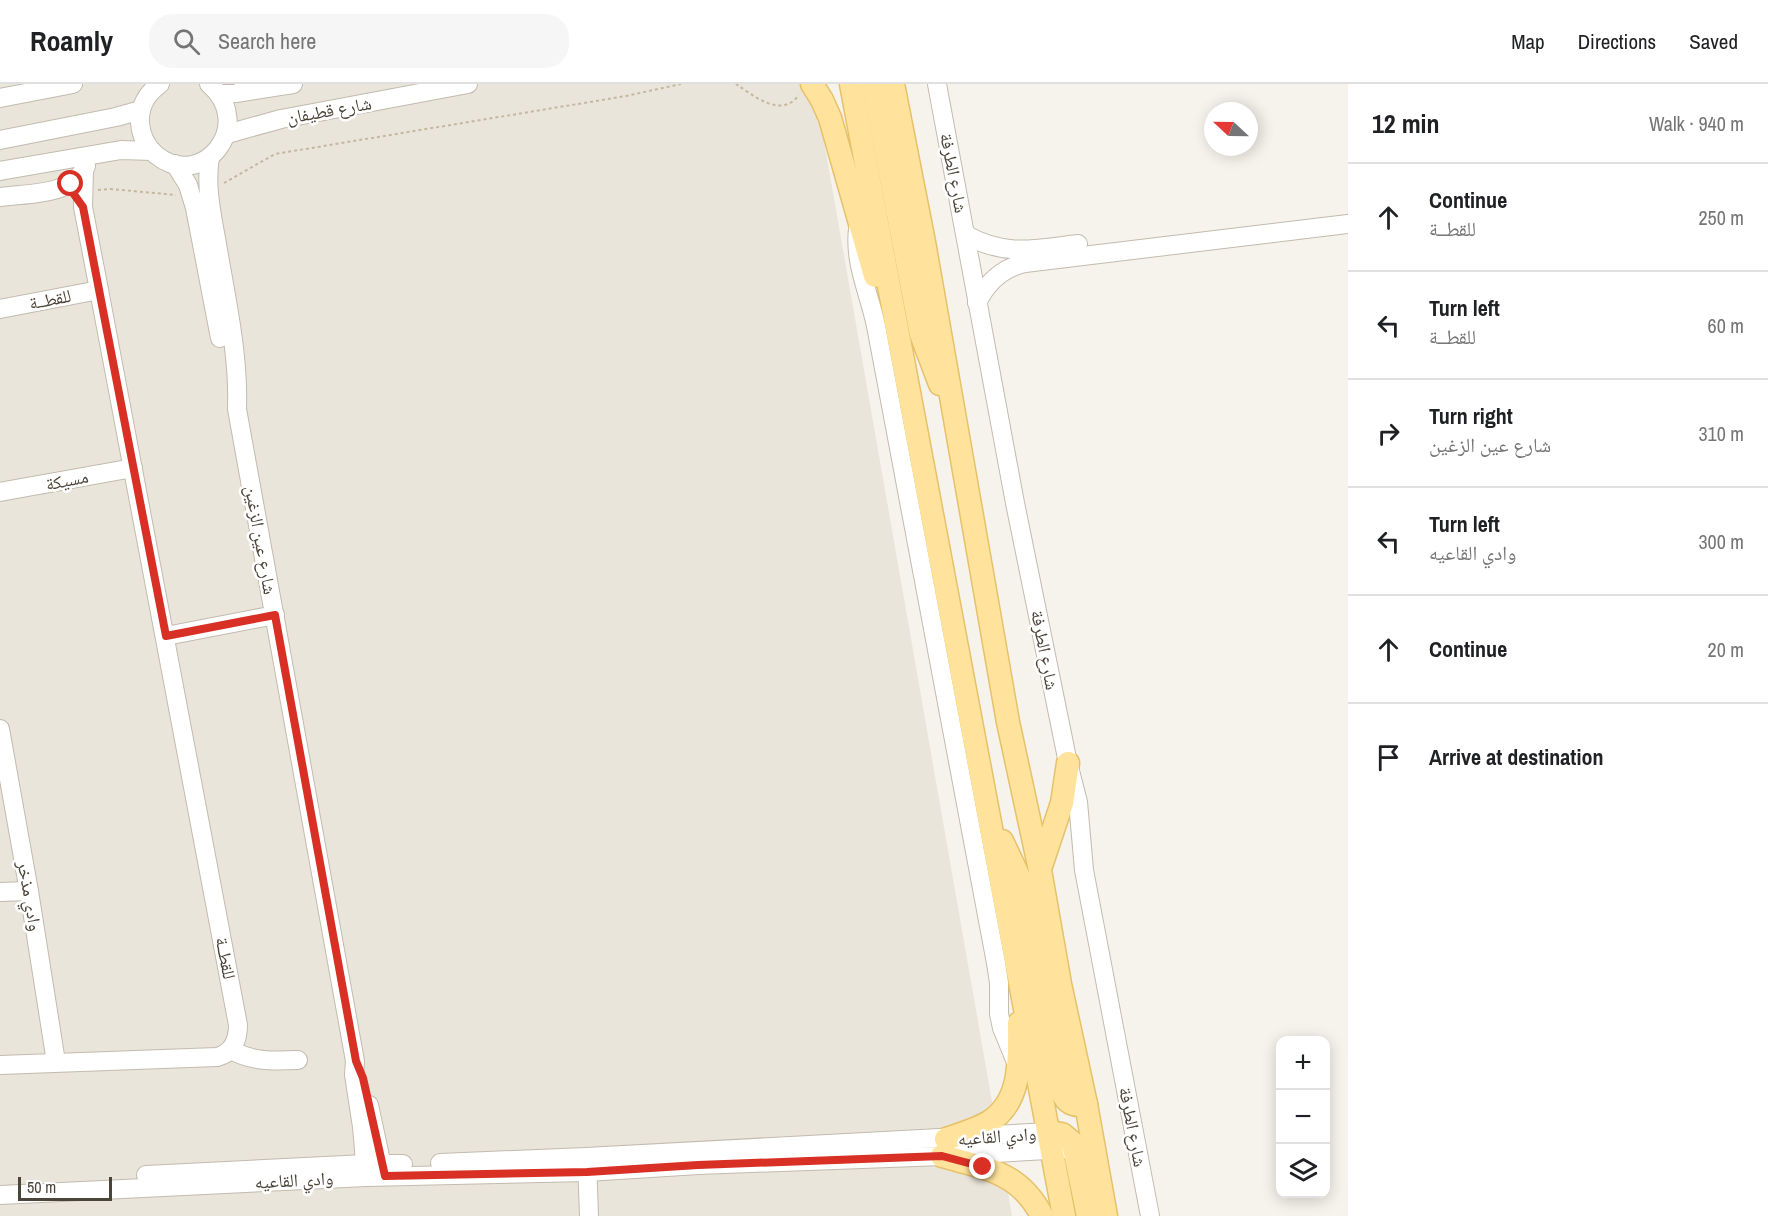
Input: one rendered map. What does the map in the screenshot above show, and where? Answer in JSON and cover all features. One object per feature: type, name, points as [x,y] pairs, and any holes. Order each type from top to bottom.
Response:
[{"type":"main road","points":[[851,84],[1064,1216]]},
{"type":"main road","points":[[873,84],[921,334],[935,375],[954,409]]},
{"type":"main road","points":[[893,84],[924,242],[1008,722],[1040,870],[1060,984],[1107,1216]]},
{"type":"main road","points":[[806,89],[822,100],[830,118],[858,224],[898,334]]},
{"type":"main road","points":[[1040,870],[1062,803],[1068,763]]},
{"type":"main road","points":[[990,818],[1014,866],[1023,890],[1064,1098],[1072,1104],[1086,1104]]},
{"type":"main road","points":[[944,1148],[999,1114],[1014,1089],[1018,1068],[1016,958]]},
{"type":"main road","points":[[1051,1141],[1065,1135],[1072,1141],[1088,1216]]},
{"type":"main road","points":[[944,1148],[1007,1176],[1028,1194],[1041,1216]]},
{"type":"street","points":[[0,98],[73,84]]},
{"type":"street","points":[[214,89],[242,92],[293,84]]},
{"type":"street","name":"شارع قطيفان","points":[[227,134],[281,119],[468,84]]},
{"type":"street","name":"شارع الطرفة","points":[[936,84],[1017,515],[1078,802],[1084,870],[1150,1216]]},
{"type":"street","points":[[158,85],[150,93],[141,110],[141,132],[152,151],[175,164],[193,164],[210,157],[227,134],[226,106],[214,89]]},
{"type":"street","points":[[4,136],[116,117],[141,110]]},
{"type":"street","points":[[0,171],[88,162],[121,150],[152,151]]},
{"type":"street","name":"شارع عين الزغين","points":[[210,157],[208,191],[230,323],[237,385],[237,409]]},
{"type":"street","points":[[0,197],[68,186],[77,180],[88,162]]},
{"type":"street","name":"للقطــة","points":[[88,162],[83,207],[237,1013],[238,1035],[231,1050]]},
{"type":"street","name":"شارع عين الزغين","points":[[175,164],[188,185],[195,208],[230,389],[237,409],[356,1061],[354,1075],[374,1170]]},
{"type":"street","points":[[0,183],[17,185],[34,192]]},
{"type":"street","name":"للقطــة","points":[[68,186],[83,207]]},
{"type":"street","points":[[966,235],[984,244],[1002,249],[1024,250],[1348,212]]},
{"type":"street","points":[[858,224],[856,241],[860,270],[876,326],[996,963],[1000,1021],[1007,1045],[1018,1068]]},
{"type":"street","points":[[977,303],[988,284],[1005,270],[1025,263],[1348,224]]},
{"type":"street","points":[[1002,249],[1005,270]]},
{"type":"street","name":"للقطــة","points":[[0,309],[99,290]]},
{"type":"street","name":"مسيكة","points":[[0,492],[133,468]]},
{"type":"street","points":[[166,636],[275,615]]},
{"type":"street","name":"وادي مذخر","points":[[0,729],[56,1062]]},
{"type":"street","points":[[0,892],[29,891]]},
{"type":"street","points":[[0,1065],[217,1058],[231,1050],[245,1057],[260,1060],[298,1060]]},
{"type":"street","points":[[1075,1148],[1085,1142],[1090,1133],[1090,1127]]},
{"type":"street","name":"وادي القاعيه","points":[[0,1184],[374,1170],[698,1165],[1051,1141]]},
{"type":"street","points":[[587,1165],[589,1216]]},
{"type":"street","name":"وادي القاعيه","points":[[0,1195],[374,1170]]},
{"type":"path","points":[[208,191],[275,154],[626,96],[681,84]]},
{"type":"path","points":[[736,84],[758,100],[774,105],[790,103],[806,89]]},
{"type":"shaded area","points":[[0,84],[814,84],[1012,1216],[0,1216]]},
{"type":"route","points":[[71,184],[68,186],[83,207],[166,636],[275,615],[356,1061],[363,1078],[385,1176],[587,1172],[698,1165],[942,1156],[983,1167]]}]
